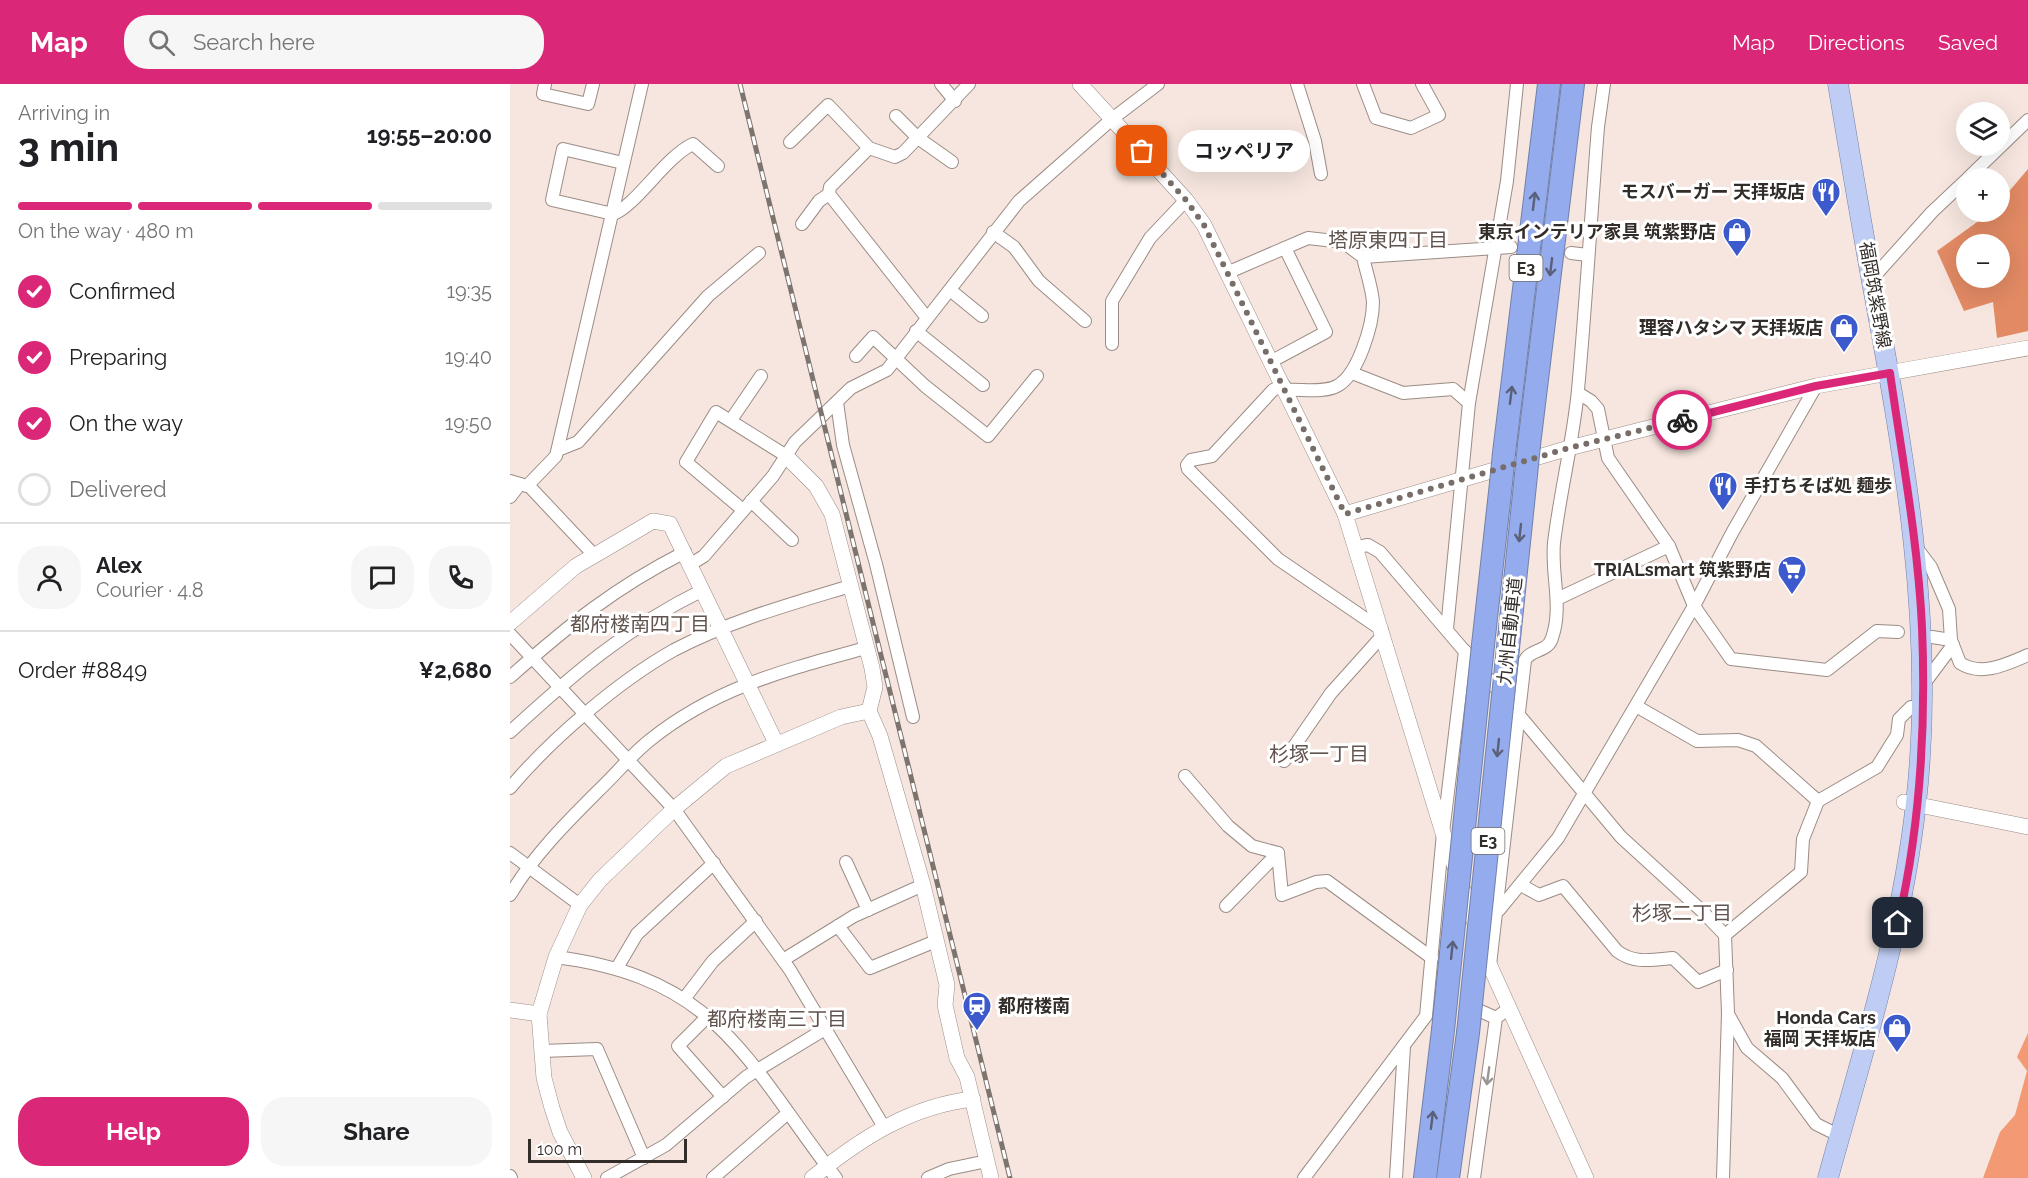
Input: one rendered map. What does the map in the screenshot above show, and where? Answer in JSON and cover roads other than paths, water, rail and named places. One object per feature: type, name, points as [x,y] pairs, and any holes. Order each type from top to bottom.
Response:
[{"type":"highway","name":"九州自動車道","points":[[1425,1178],[1443,1030],[1474,648],[1501,483],[1549,84]]},
{"type":"highway","name":"九州自動車道","points":[[1448,1178],[1467,1033],[1529,445],[1573,84]]},
{"type":"main road","name":"福岡筑紫野線","points":[[1825,84],[1883,374],[1914,546],[1922,626],[1922,687],[1902,903],[1828,1178]]},
{"type":"main road","name":"福岡筑紫野線","points":[[1816,1178],[1882,942],[1910,802],[1909,624],[1902,544],[1871,280],[1838,84]]},
{"type":"street","points":[[545,84],[543,94],[588,104],[593,84]]},
{"type":"street","points":[[510,497],[519,484],[556,456],[558,450],[642,84]]},
{"type":"street","points":[[941,84],[955,101]]},
{"type":"street","points":[[790,142],[828,105],[869,148],[895,157],[903,153],[969,84]]},
{"type":"street","points":[[1080,84],[1186,200],[1204,225],[1229,272],[1345,514],[1443,833],[1490,966],[1502,1014],[1586,1178]]},
{"type":"street","points":[[510,677],[574,621],[641,575],[688,558],[704,556],[773,476],[785,455],[837,402],[851,388],[887,370],[1019,201],[1112,119],[1158,84]]},
{"type":"street","points":[[1297,84],[1315,141],[1321,174]]},
{"type":"street","points":[[1363,84],[1376,118],[1411,128],[1439,115],[1422,84]]},
{"type":"street","points":[[1447,629],[1459,481],[1469,403],[1507,180],[1517,84]]},
{"type":"street","points":[[1490,966],[1499,910],[1521,718],[1525,660],[1531,654],[1547,647],[1552,640],[1557,599],[1554,546],[1578,393],[1604,84]]},
{"type":"street","points":[[896,116],[918,138],[952,162]]},
{"type":"street","points":[[1978,168],[2028,120]]},
{"type":"street","points":[[623,163],[563,149],[552,200],[613,214],[622,211],[657,172],[690,145],[697,146],[718,166]]},
{"type":"street","points":[[801,224],[819,201],[829,194],[830,188],[869,148]]},
{"type":"street","points":[[1871,280],[1932,212],[1956,189]]},
{"type":"street","points":[[829,194],[927,318]]},
{"type":"street","points":[[1112,344],[1112,301],[1150,238],[1186,200]]},
{"type":"street","points":[[993,232],[1014,248],[1039,281],[1085,321]]},
{"type":"street","points":[[1229,272],[1308,238],[1344,242],[1363,257],[1373,302],[1365,341],[1352,373],[1339,386],[1331,389],[1285,387],[1273,390],[1212,456],[1191,460],[1187,465],[1188,469],[1278,559],[1382,633]]},
{"type":"street","points":[[1363,257],[1511,247]]},
{"type":"street","points":[[1272,361],[1326,332],[1285,248]]},
{"type":"street","points":[[558,450],[578,442],[708,297],[759,253]]},
{"type":"street","points":[[1571,253],[1588,255]]},
{"type":"street","points":[[950,290],[982,316]]},
{"type":"street","points":[[916,331],[983,385]]},
{"type":"street","points":[[856,356],[873,337],[950,407],[988,436],[1037,376]]},
{"type":"street","points":[[1345,514],[1569,448],[1816,386],[2028,348]]},
{"type":"street","points":[[1352,373],[1403,393],[1453,389],[1469,403]]},
{"type":"street","points":[[730,420],[761,376]]},
{"type":"street","points":[[1499,910],[1558,838],[1694,606],[1732,533],[1816,386]]},
{"type":"street","points":[[1578,393],[1591,400],[1598,410],[1608,458],[1670,546],[1694,606],[1731,659],[1827,670],[1877,631],[1898,632]]},
{"type":"street","points":[[837,402],[843,445],[876,564],[913,717]]},
{"type":"street","points":[[792,540],[686,462],[716,412],[785,455],[816,486],[832,514],[872,668],[874,687],[869,711],[880,736],[923,885],[947,985],[945,1005],[957,1058],[967,1077],[991,1178]]},
{"type":"street","points":[[519,484],[585,543],[594,555]]},
{"type":"street","points":[[510,623],[548,589],[594,555],[653,521],[660,521],[673,527],[776,743]]},
{"type":"street","points":[[1357,548],[1368,545],[1380,552],[1447,629],[1474,648],[1521,718],[1621,837],[1725,935],[1728,1013],[1723,1178]]},
{"type":"street","points":[[1557,599],[1670,546]]},
{"type":"street","points":[[1914,546],[1931,567],[1949,609],[1952,642],[1960,663],[1975,669],[2002,666],[2028,655]]},
{"type":"street","points":[[510,788],[536,760],[587,715],[640,671],[675,650],[773,610],[850,586]]},
{"type":"street","points":[[510,732],[606,647],[641,622],[703,590]]},
{"type":"street","points":[[1284,761],[1331,693],[1382,633]]},
{"type":"street","points":[[510,634],[674,809],[783,960],[884,1127]]},
{"type":"street","points":[[1932,637],[1952,642]]},
{"type":"street","points":[[1922,687],[1952,642]]},
{"type":"street","points":[[510,895],[554,834],[629,759],[665,728],[696,707],[748,682],[866,648]]},
{"type":"street","points":[[1304,1178],[1426,1016],[1443,833],[1474,648]]},
{"type":"street","points":[[1636,706],[1697,741],[1737,740],[1756,746],[1818,801]]},
{"type":"street","points":[[1725,935],[1801,872],[1803,839],[1818,801],[1877,767],[1897,735],[1899,719],[1911,706]]},
{"type":"street","points":[[584,1178],[560,1132],[552,1108],[542,1050],[540,1014],[556,957],[580,905],[600,880],[674,809],[726,766],[841,717],[869,711]]},
{"type":"street","points":[[1185,776],[1228,826],[1252,846],[1278,853]]},
{"type":"street","points":[[1910,802],[2028,827]]},
{"type":"street","points":[[510,853],[580,905]]},
{"type":"street","points":[[1278,853],[1282,895],[1310,884],[1327,881],[1432,958]]},
{"type":"street","points":[[1226,906],[1278,853]]},
{"type":"street","points":[[846,862],[868,910]]},
{"type":"street","points":[[617,968],[637,934],[714,863]]},
{"type":"street","points":[[783,960],[838,926],[923,885]]},
{"type":"street","points":[[1521,885],[1539,895],[1563,886],[1617,951],[1626,958],[1640,961],[1673,958],[1698,982],[1727,970]]},
{"type":"street","points":[[684,999],[713,961],[756,921]]},
{"type":"street","points":[[838,926],[870,968],[936,941]]},
{"type":"street","points":[[556,957],[617,968],[645,978],[684,999],[708,1016],[730,1035],[758,1070],[831,1172]]},
{"type":"street","points":[[1429,989],[1502,1014]]},
{"type":"street","points":[[510,1010],[540,1014]]},
{"type":"street","points":[[1728,1013],[1747,1048],[1782,1078],[1816,1124],[1830,1131]]},
{"type":"street","points":[[1474,1178],[1502,1014]]},
{"type":"street","points":[[708,1016],[678,1046],[723,1097]]},
{"type":"street","points":[[607,1178],[644,1158],[682,1133],[758,1070],[825,1029]]},
{"type":"street","points":[[1396,1178],[1404,1044]]},
{"type":"street","points":[[542,1050],[597,1049],[644,1158]]},
{"type":"street","points":[[812,1178],[831,1172],[860,1141],[884,1127],[916,1112],[954,1101],[973,1099]]},
{"type":"street","points":[[713,1178],[788,1113]]},
{"type":"street","points":[[928,1178],[949,1169],[987,1161]]},
{"type":"railway","points":[[740,84],[1010,1178]]},
{"type":"place","name":"コッペリア","points":[[1142,151]]},
{"type":"place","name":"モスバーガー 天拝坂店","points":[[1826,218]]},
{"type":"place","name":"東京インテリア家具 筑紫野店","points":[[1737,258]]},
{"type":"place","name":"理容ハタシマ 天拝坂店","points":[[1844,354]]},
{"type":"place","name":"手打ちそば処 麺歩","points":[[1723,512]]},
{"type":"place","name":"TRIALsmart 筑紫野店","points":[[1792,596]]},
{"type":"place","name":"都府楼南","points":[[977,1032]]},
{"type":"place","name":"Honda Cars 福岡 天拝坂店","points":[[1897,1054]]},
{"type":"district","name":"塔原東四丁目","points":[[1388,240]]},
{"type":"district","name":"都府楼南四丁目","points":[[640,624]]},
{"type":"district","name":"杉塚一丁目","points":[[1319,754]]},
{"type":"district","name":"杉塚二丁目","points":[[1682,913]]},
{"type":"district","name":"都府楼南三丁目","points":[[777,1019]]}]
